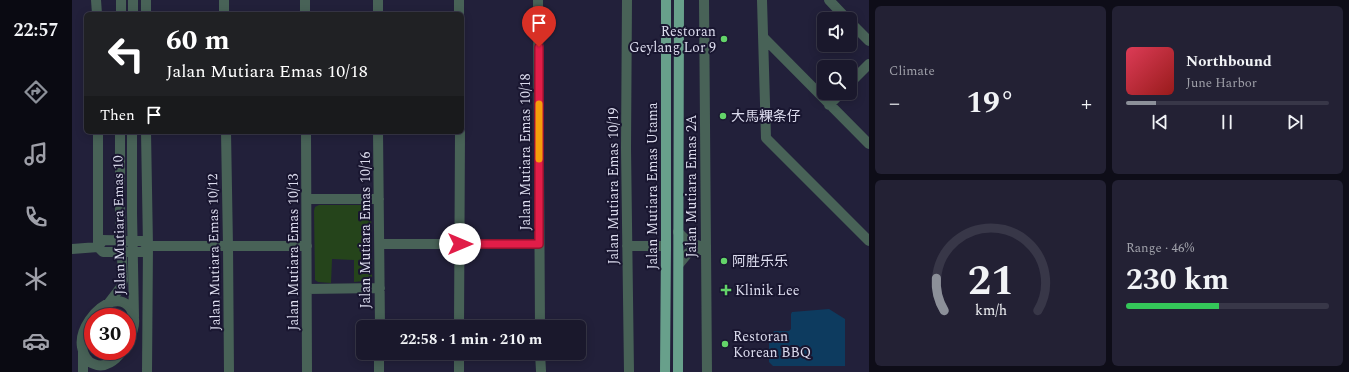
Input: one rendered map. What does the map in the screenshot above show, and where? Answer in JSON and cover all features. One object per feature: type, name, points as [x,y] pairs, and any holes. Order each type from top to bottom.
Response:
[{"type":"main road","name":"Jalan Mutiara Emas Utama","points":[[665,372],[666,0]]},
{"type":"main road","name":"Jalan Mutiara Emas Utama","points":[[678,372],[679,0]]},
{"type":"street","points":[[96,0],[97,12]]},
{"type":"street","points":[[121,0],[121,12]]},
{"type":"street","points":[[133,0],[133,12]]},
{"type":"street","points":[[146,0],[146,12]]},
{"type":"street","points":[[224,0],[224,12]]},
{"type":"street","points":[[305,0],[305,12]]},
{"type":"street","points":[[378,0],[378,12]]},
{"type":"street","points":[[458,0],[459,12]]},
{"type":"street","name":"Jalan Mutiara Emas 10/18","points":[[538,0],[540,320]]},
{"type":"street","name":"Jalan Mutiara Emas 10/19","points":[[627,0],[627,246],[629,372]]},
{"type":"street","name":"Jalan Mutiara Emas 2A","points":[[704,0],[707,372]]},
{"type":"street","points":[[762,0],[766,138],[869,241]]},
{"type":"street","points":[[829,0],[840,12]]},
{"type":"street","points":[[857,29],[869,41]]},
{"type":"street","points":[[763,37],[869,144]]},
{"type":"street","points":[[857,76],[869,64]]},
{"type":"street","points":[[829,105],[834,100]]},
{"type":"street","points":[[98,134],[98,248]]},
{"type":"street","name":"Jalan Mutiara Emas 10","points":[[83,352],[81,344],[84,330],[94,315],[108,304],[121,287],[122,252],[120,134]]},
{"type":"street","name":"Jalan Mutiara Emas 10","points":[[132,134],[134,308]]},
{"type":"street","points":[[146,134],[148,246],[147,372]]},
{"type":"street","name":"Jalan Mutiara Emas 10/12","points":[[226,134],[229,372]]},
{"type":"street","name":"Jalan Mutiara Emas 10/13","points":[[306,134],[307,372]]},
{"type":"street","name":"Jalan Mutiara Emas 10/16","points":[[378,134],[380,320]]},
{"type":"street","points":[[459,320],[460,134]]},
{"type":"street","points":[[307,199],[379,199]]},
{"type":"street","points":[[678,232],[688,242],[706,248]]},
{"type":"street","points":[[98,248],[103,240],[142,241],[148,246],[307,246]]},
{"type":"street","points":[[380,244],[539,244]]},
{"type":"street","points":[[72,249],[98,248],[103,252],[143,252],[148,246]]},
{"type":"street","points":[[627,246],[666,246]]},
{"type":"street","points":[[678,264],[688,253],[706,248]]},
{"type":"street","points":[[307,289],[380,288]]},
{"type":"street","points":[[108,304],[116,301],[125,303],[130,308]]},
{"type":"street","points":[[83,352],[92,364],[103,368],[113,360]]},
{"type":"street","points":[[83,352],[83,372]]},
{"type":"street","points":[[379,372],[380,360]]},
{"type":"street","points":[[459,360],[459,371]]},
{"type":"street","points":[[540,360],[541,371]]},
{"type":"green space","points":[[319,205],[363,205],[371,212],[372,277],[370,279],[366,281],[354,282],[354,260],[332,259],[331,283],[318,282],[315,280],[314,211],[315,207]]},
{"type":"water","points":[[829,309],[845,319],[845,366],[773,366],[769,362],[769,339],[774,331],[789,331],[791,329],[792,312]]},
{"type":"slow traffic","points":[[539,104],[539,159]]},
{"type":"place","name":"Restoran Geylang Lor 9","points":[[724,39]]},
{"type":"place","name":"大馬粿条仔","points":[[723,116]]},
{"type":"place","name":"阿胜乐乐","points":[[724,261]]},
{"type":"place","name":"Klinik Lee","points":[[726,290]]},
{"type":"place","name":"Restoran Korean BBQ","points":[[725,344]]},
{"type":"route","points":[[460,244],[539,244],[539,47]]}]
